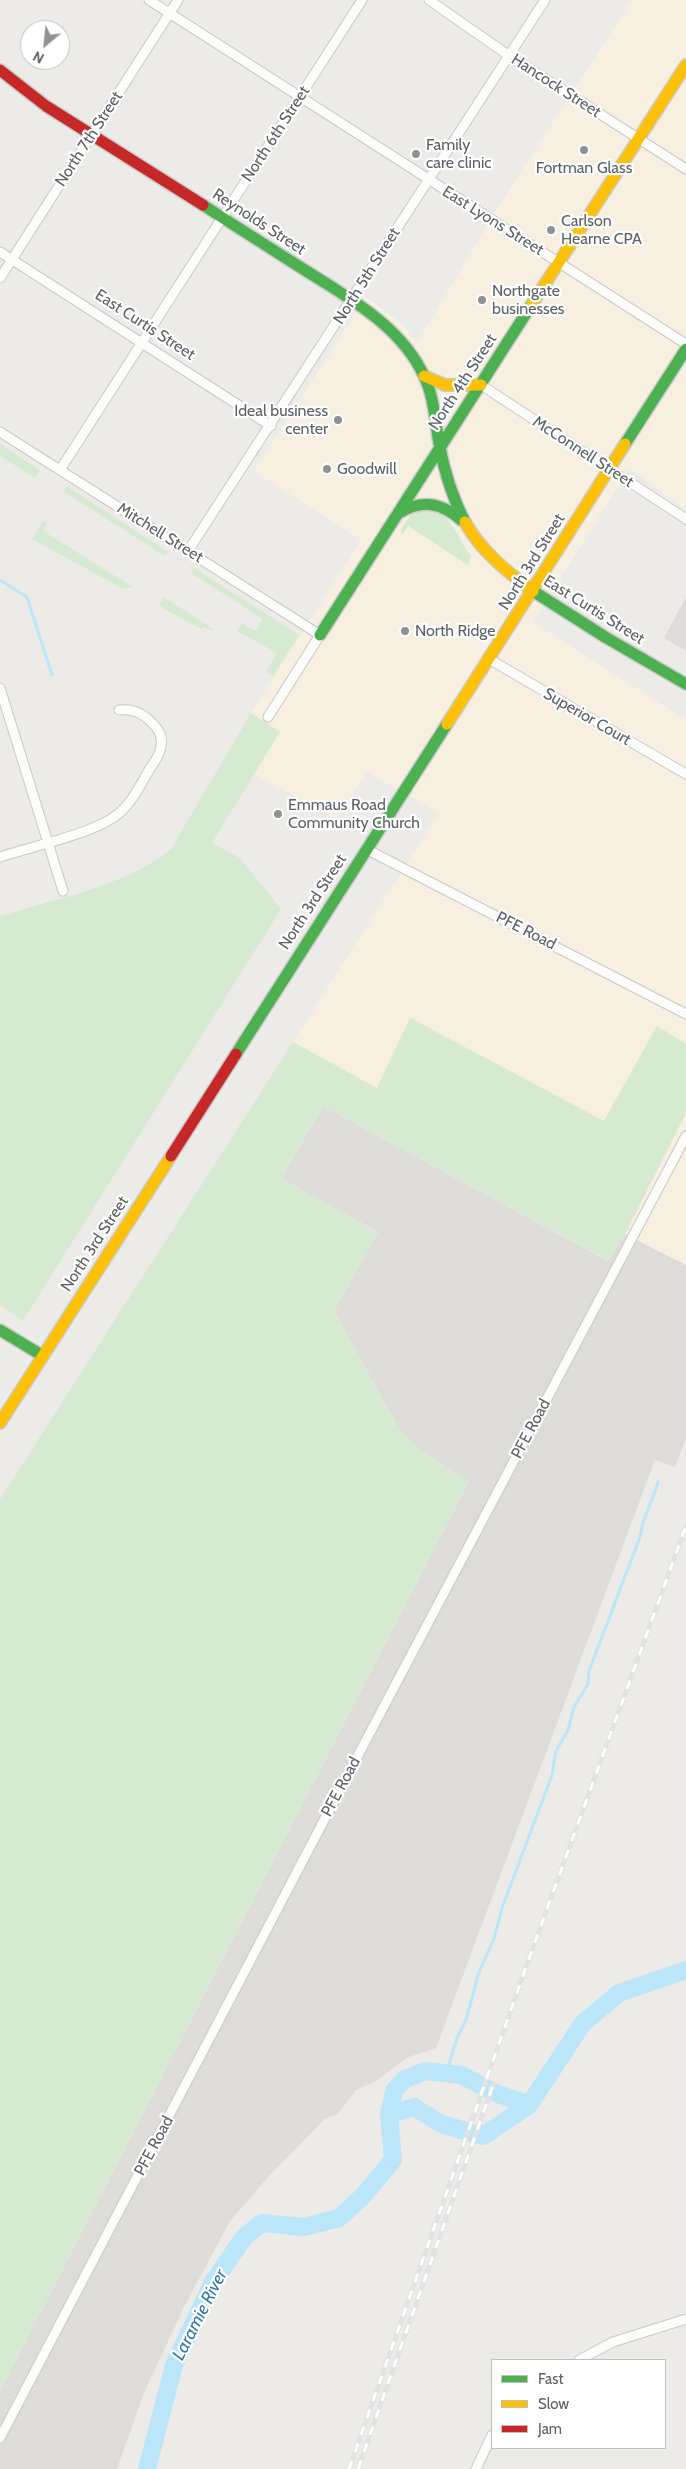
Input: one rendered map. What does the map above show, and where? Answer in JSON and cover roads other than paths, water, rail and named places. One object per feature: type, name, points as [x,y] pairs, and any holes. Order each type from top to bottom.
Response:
[{"type":"main road","name":"North 4th Street","points":[[320,635],[686,65]]},
{"type":"main road","name":"Reynolds Street","points":[[0,70],[26,92],[352,300],[383,323],[405,345],[424,376],[440,448]]},
{"type":"main road","name":"North 3rd Street","points":[[0,1423],[686,349]]},
{"type":"main road","points":[[424,376],[444,385],[481,385]]},
{"type":"main road","name":"East Curtis Street","points":[[440,448],[456,504],[466,525],[495,563],[533,591],[605,637],[686,684]]},
{"type":"main road","points":[[398,514],[410,506],[419,503],[438,504],[454,513],[466,525]]},
{"type":"main road","points":[[0,1330],[43,1356]]},
{"type":"street","name":"East Lyons Street","points":[[150,0],[686,344]]},
{"type":"street","name":"North 7th Street","points":[[0,278],[178,0]]},
{"type":"street","name":"North 6th Street","points":[[60,470],[362,0]]},
{"type":"street","name":"Hancock Street","points":[[429,0],[508,55],[686,169]]},
{"type":"street","name":"North 5th Street","points":[[188,551],[271,426],[545,0]]},
{"type":"street","name":"East Curtis Street","points":[[0,252],[143,342],[271,426]]},
{"type":"street","name":"McConnell Street","points":[[481,385],[686,519]]},
{"type":"street","name":"Mitchell Street","points":[[0,432],[320,635]]},
{"type":"street","name":"North 4th Street","points":[[268,717],[320,635]]},
{"type":"street","name":"Superior Court","points":[[489,659],[686,774]]},
{"type":"street","points":[[0,688],[4,714],[64,891]]},
{"type":"street","points":[[0,856],[104,824],[128,804],[158,758],[162,746],[157,728],[141,713],[130,709],[119,710]]},
{"type":"street","name":"PFE Road","points":[[366,849],[686,1014]]},
{"type":"street","name":"PFE Road","points":[[0,2438],[354,1762],[686,1136]]},
{"type":"street","points":[[581,2359],[614,2342],[686,2319]]},
{"type":"street","points":[[476,2469],[491,2436]]},
{"type":"waterway","points":[[0,580],[27,597],[52,675]]},
{"type":"waterway","points":[[446,2074],[457,2038],[466,2020],[479,1972],[494,1939],[502,1908],[552,1775],[556,1751],[568,1730],[574,1707],[588,1684],[589,1671],[640,1537],[643,1523],[658,1482]]},
{"type":"waterway","name":"Laramie River","points":[[147,2469],[174,2365],[213,2282],[245,2236],[262,2223],[304,2227],[339,2218],[363,2196],[393,2160],[389,2115],[414,2107],[441,2124],[483,2136],[529,2105],[583,2023],[619,1993],[686,1970]]},
{"type":"waterway","name":"Laramie River","points":[[389,2115],[394,2091],[405,2079],[426,2071],[461,2075],[498,2094],[529,2105]]},
{"type":"railway","points":[[349,2469],[526,1967],[686,1526]]},
{"type":"railway","points":[[358,2469],[493,2085]]},
{"type":"place","name":"Fortman Glass","points":[[584,150]]},
{"type":"place","name":"Family care clinic","points":[[416,154]]},
{"type":"place","name":"Carlson Hearne CPA","points":[[551,230]]},
{"type":"place","name":"Northgate businesses","points":[[482,300]]},
{"type":"place","name":"Ideal business center","points":[[338,420]]},
{"type":"place","name":"Goodwill","points":[[327,469]]},
{"type":"place","name":"North Ridge","points":[[405,631]]},
{"type":"place","name":"Emmaus Road Community Church","points":[[278,814]]}]
